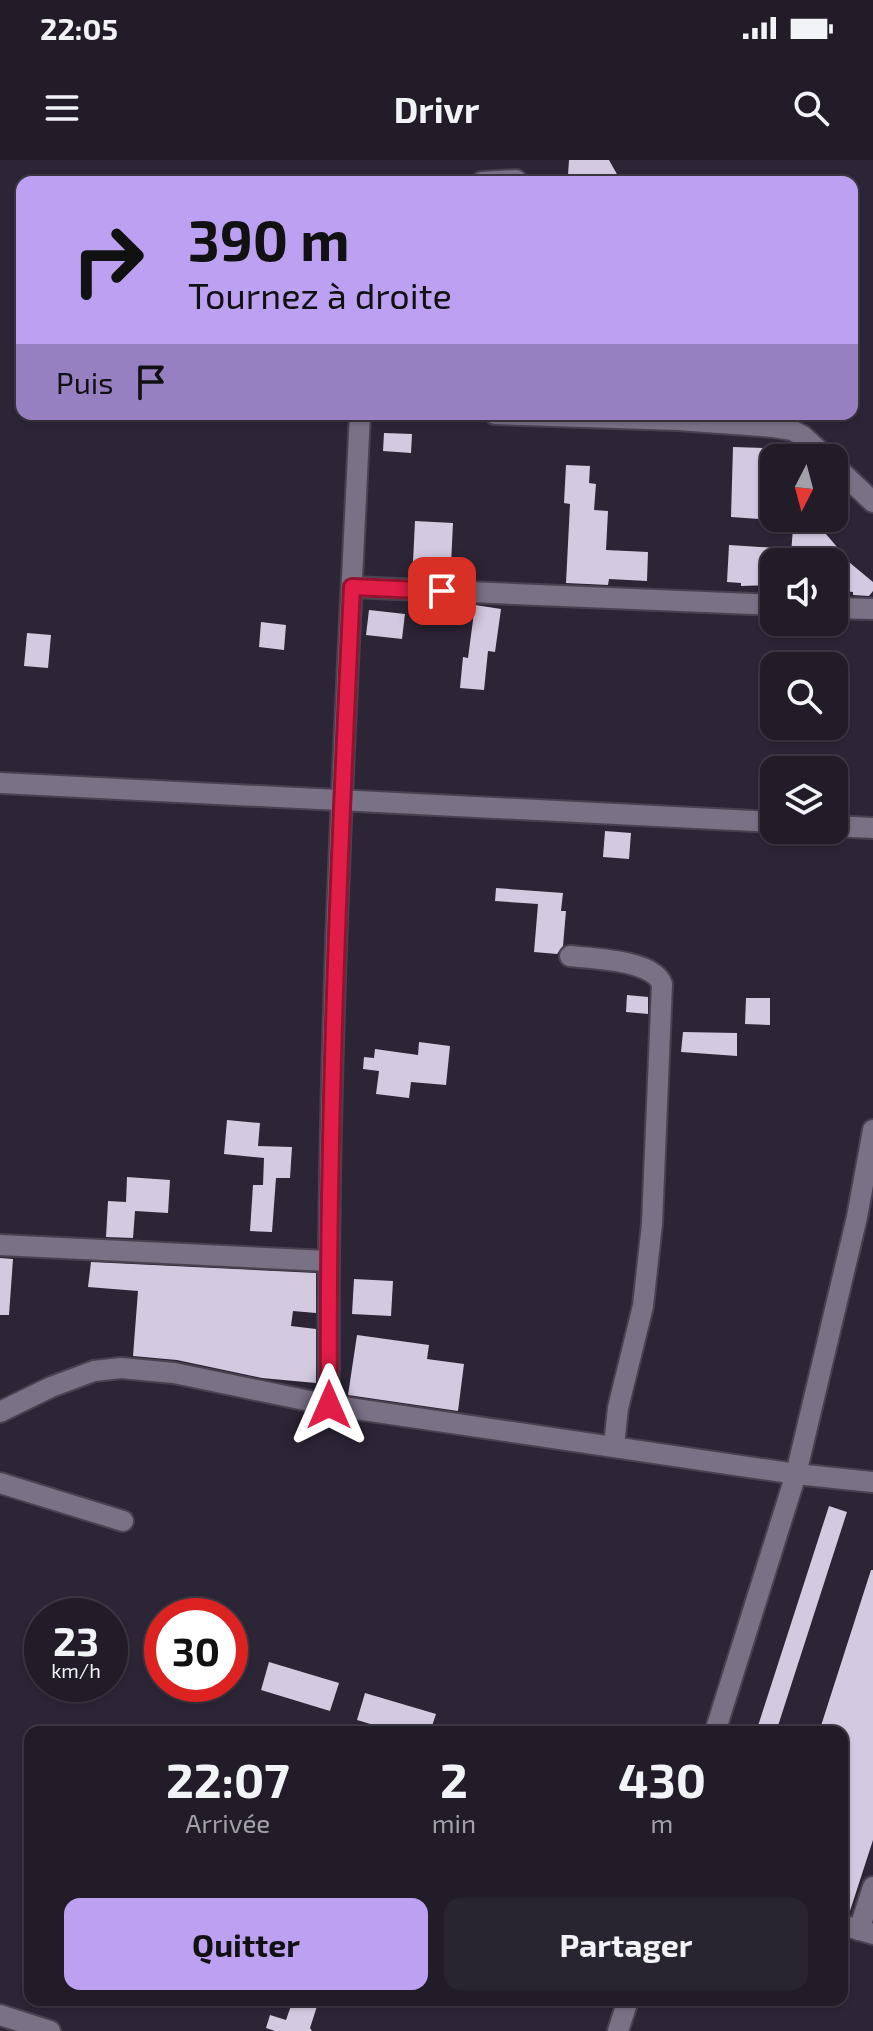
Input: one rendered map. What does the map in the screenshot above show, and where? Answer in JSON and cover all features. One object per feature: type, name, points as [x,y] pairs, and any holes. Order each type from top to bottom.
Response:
[{"type":"street","points":[[329,1405],[328,1261],[342,800],[360,420]]},
{"type":"street","points":[[678,420],[792,430],[812,444]]},
{"type":"street","points":[[848,478],[873,502]]},
{"type":"street","points":[[352,587],[760,604]]},
{"type":"street","points":[[848,608],[873,609]]},
{"type":"street","points":[[0,783],[760,821]]},
{"type":"street","points":[[848,827],[873,828]]},
{"type":"street","points":[[570,956],[647,967],[659,975],[662,984],[650,1238],[643,1306],[624,1377],[614,1445]]},
{"type":"street","points":[[717,1726],[796,1474],[857,1217],[873,1130]]},
{"type":"street","points":[[0,1245],[328,1261]]},
{"type":"street","points":[[0,1412],[51,1387],[94,1371],[121,1368],[174,1373],[329,1405],[796,1474],[873,1482]]},
{"type":"street","points":[[0,1483],[123,1521]]},
{"type":"street","points":[[858,1930],[873,1887]]},
{"type":"street","points":[[618,2031],[626,2006]]},
{"type":"street","points":[[0,2015],[50,2031]]},
{"type":"building","points":[[569,160],[609,160],[618,176],[568,175]]},
{"type":"building","points":[[384,433],[412,434],[411,453],[383,451]]},
{"type":"building","points":[[733,447],[760,448],[759,519],[731,517]]},
{"type":"building","points":[[566,465],[590,466],[589,483],[596,484],[594,510],[608,511],[606,550],[648,552],[647,581],[609,579],[608,585],[566,583],[570,504],[564,503]]},
{"type":"building","points":[[415,521],[453,523],[451,564],[445,564],[444,570],[422,569],[423,563],[413,562]]},
{"type":"building","points":[[793,532],[824,532],[838,548],[791,548]]},
{"type":"building","points":[[729,545],[777,548],[760,548],[760,585],[741,586],[741,583],[727,582]]},
{"type":"building","points":[[848,561],[873,582],[873,591],[869,596],[853,595],[853,592],[848,591]]},
{"type":"building","points":[[475,605],[501,609],[495,652],[488,651],[484,690],[460,688],[463,657],[468,658]]},
{"type":"building","points":[[369,610],[405,614],[402,639],[366,635]]},
{"type":"building","points":[[261,622],[286,625],[284,650],[259,647]]},
{"type":"building","points":[[27,633],[51,635],[48,668],[24,666]]},
{"type":"building","points":[[605,831],[631,833],[629,859],[603,857]]},
{"type":"building","points":[[496,888],[563,893],[561,911],[566,911],[563,946],[557,954],[534,952],[538,904],[495,901]]},
{"type":"building","points":[[627,995],[648,997],[648,1014],[626,1012]]},
{"type":"building","points":[[746,998],[770,998],[770,1025],[745,1024]]},
{"type":"building","points":[[683,1032],[737,1033],[737,1056],[681,1052]]},
{"type":"building","points":[[419,1042],[450,1046],[446,1085],[411,1082],[409,1098],[376,1094],[379,1071],[363,1069],[364,1057],[374,1058],[375,1049],[418,1055]]},
{"type":"building","points":[[227,1120],[260,1123],[258,1146],[292,1147],[290,1178],[276,1178],[272,1232],[250,1231],[253,1185],[263,1185],[264,1158],[224,1154]]},
{"type":"building","points":[[127,1177],[170,1180],[168,1213],[135,1211],[133,1238],[106,1237],[108,1201],[126,1202]]},
{"type":"building","points":[[0,1258],[13,1259],[9,1315],[0,1315]]},
{"type":"building","points":[[91,1262],[316,1273],[316,1313],[293,1311],[291,1326],[316,1329],[316,1383],[262,1378],[177,1360],[133,1356],[138,1291],[88,1287]]},
{"type":"building","points":[[354,1279],[393,1281],[391,1316],[352,1314]]},
{"type":"building","points":[[357,1335],[429,1345],[427,1359],[464,1364],[458,1411],[348,1395]]},
{"type":"building","points":[[829,1506],[847,1512],[778,1726],[758,1726]]},
{"type":"building","points":[[873,1570],[873,1840],[849,1914],[848,1726],[821,1726]]},
{"type":"building","points":[[269,1662],[339,1683],[330,1711],[261,1690]]},
{"type":"building","points":[[365,1693],[436,1714],[432,1726],[377,1726],[357,1720]]},
{"type":"building","points":[[291,2006],[317,2006],[310,2028],[312,2031],[275,2031],[266,2028],[270,2015],[286,2020]]},
{"type":"route","points":[[329,1405],[328,1261],[342,800],[352,587],[442,591]]}]
